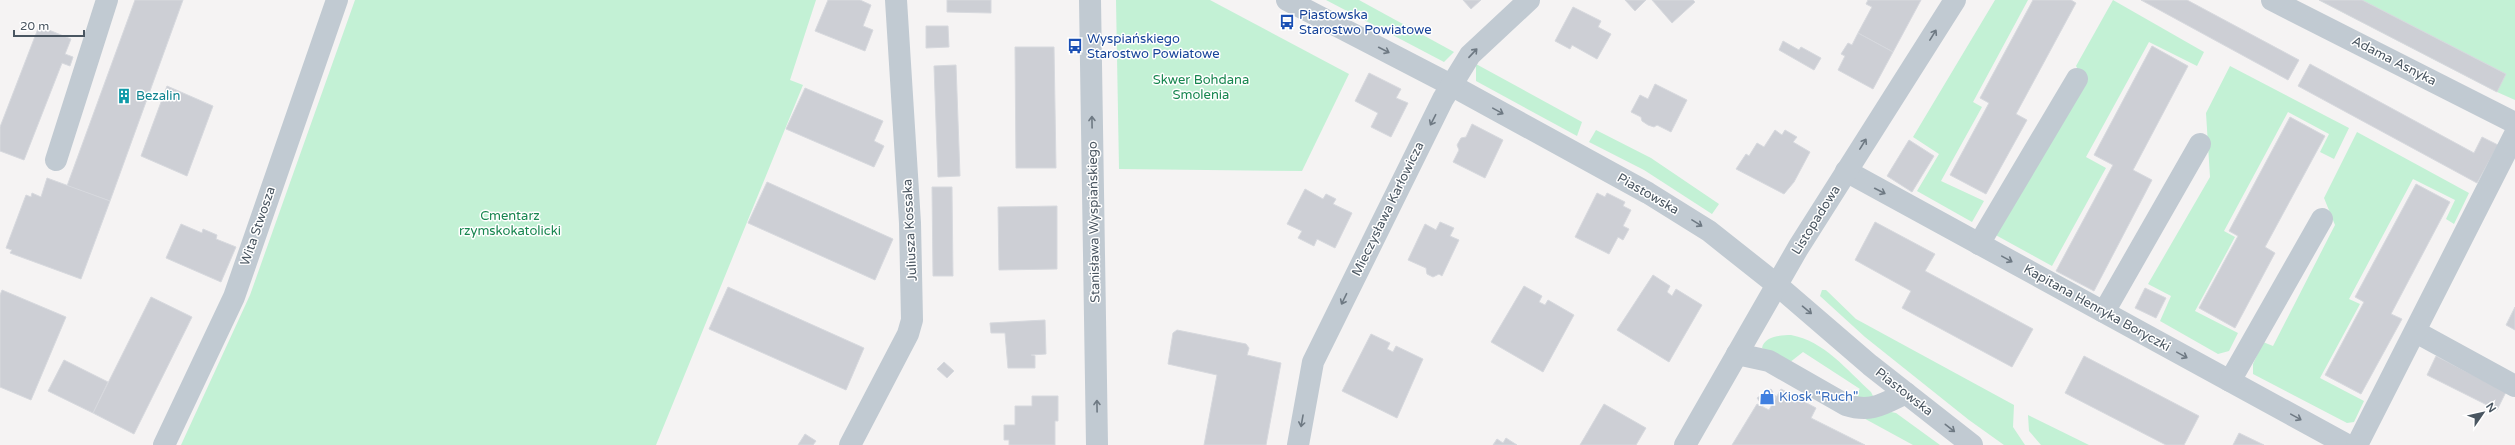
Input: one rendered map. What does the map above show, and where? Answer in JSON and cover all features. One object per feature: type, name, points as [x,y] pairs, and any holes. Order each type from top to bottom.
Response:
[{"type":"street","points":[[56,160],[107,0]]},
{"type":"street","name":"Wita Stwosza","points":[[164,445],[234,297],[337,0]]},
{"type":"street","name":"Juliusza Kossaka","points":[[850,445],[908,334],[912,320],[910,222],[896,0]]},
{"type":"street","name":"Stanisława Wyspiańskiego","points":[[1090,0],[1097,445]]},
{"type":"street","name":"Piastowska","points":[[1287,0],[1451,85],[1648,193],[1709,231],[1777,285],[1906,393],[1972,445]]},
{"type":"street","name":"Mieczysława Karłowicza","points":[[1298,445],[1313,362],[1451,85],[1470,55],[1529,0]]},
{"type":"street","name":"Listopadowa","points":[[1685,445],[1777,285],[1846,171],[1955,0]]},
{"type":"street","name":"Adama Asnyka","points":[[2272,0],[2515,122]]},
{"type":"street","points":[[1980,244],[2076,79]]},
{"type":"street","points":[[2357,445],[2416,332],[2515,134]]},
{"type":"street","points":[[2104,312],[2200,144]]},
{"type":"street","name":"Kapitana Henryka Boryczki","points":[[1846,171],[2347,445]]},
{"type":"street","points":[[2230,381],[2322,219]]},
{"type":"street","points":[[2416,332],[2515,386]]},
{"type":"street","points":[[1737,354],[1770,361],[1846,405],[1860,409],[1871,409],[1906,393]]},
{"type":"green space","name":"Cmentarz rzymskokatolicki","points":[[355,0],[816,0],[790,80],[803,85],[656,445],[181,445],[250,295]]},
{"type":"green space","name":"Skwer Bohdana Smolenia","points":[[1116,0],[1210,0],[1349,74],[1302,171],[1119,169]]},
{"type":"green space","points":[[1326,0],[1359,0],[1454,52],[1444,62]]},
{"type":"green space","points":[[1995,0],[2028,0],[1973,102],[1982,107],[1941,181],[1984,201],[1972,222],[1917,191],[1939,154],[1913,137]]},
{"type":"green space","points":[[2113,0],[2204,52],[2197,66],[2149,42],[2086,157],[2106,168],[2052,266],[1992,233],[2084,80],[2076,66]]},
{"type":"green space","points":[[2319,0],[2515,0],[2515,100],[2497,92]]},
{"type":"green space","points":[[1476,64],[1582,122],[1577,136],[1476,81]]},
{"type":"green space","points":[[2230,66],[2349,128],[2334,159],[2320,152],[2329,134],[2288,112],[2224,231],[2235,237],[2195,311],[2238,333],[2229,351],[2218,354],[2160,321],[2171,296],[2148,284],[2210,177],[2206,113]]},
{"type":"green space","points":[[1596,130],[1651,158],[1719,204],[1712,214],[1644,170],[1589,142]]},
{"type":"green space","points":[[2357,132],[2469,193],[2454,224],[2446,219],[2455,200],[2413,179],[2349,299],[2360,304],[2320,378],[2364,401],[2354,422],[2347,423],[2253,374],[2253,364],[2263,342],[2273,346],[2335,225],[2324,198]]},
{"type":"green space","points":[[1822,290],[1826,290],[1856,319],[2014,405],[2013,427],[2025,445],[2004,445],[1969,420],[1865,337],[1820,296]]},
{"type":"green space","points":[[1791,335],[1814,343],[1824,350],[1844,366],[1871,392],[1874,398],[1848,400],[1860,389],[1803,352],[1789,363],[1762,348],[1763,344],[1769,339],[1778,336]]},
{"type":"green space","points":[[1891,412],[1896,413],[1940,445],[1913,445],[1858,415]]},
{"type":"green space","points":[[2028,415],[2089,445],[2041,445],[2029,431]]},
{"type":"building","name":"Bezalin","points":[[135,0],[183,0],[110,201],[67,186]]},
{"type":"building","points":[[828,0],[860,0],[871,5],[863,26],[873,30],[865,51],[815,31]]},
{"type":"building","points":[[947,0],[991,0],[991,13],[947,12]]},
{"type":"building","points":[[1463,0],[1481,0],[1471,9]]},
{"type":"building","points":[[1625,0],[1646,0],[1635,11]]},
{"type":"building","points":[[1652,0],[1693,0],[1695,2],[1672,23]]},
{"type":"building","points":[[1868,0],[1921,0],[1893,52],[1858,33],[1872,7],[1866,4]]},
{"type":"building","points":[[2033,0],[2071,0],[2076,3],[2016,114],[2027,120],[1986,194],[1950,175],[1989,103],[1980,98]]},
{"type":"building","points":[[2141,0],[2187,0],[2299,60],[2288,80]]},
{"type":"building","points":[[2319,0],[2362,0],[2506,74],[2497,92]]},
{"type":"building","points":[[1573,7],[1601,21],[1598,27],[1611,34],[1597,59],[1572,45],[1570,49],[1555,41]]},
{"type":"building","points":[[39,26],[71,39],[65,54],[73,57],[70,66],[62,63],[24,160],[0,151],[0,127]]},
{"type":"building","points":[[926,26],[948,26],[949,47],[926,48]]},
{"type":"building","points":[[1858,33],[1893,52],[1873,89],[1838,70],[1845,56],[1841,54],[1848,43],[1852,45]]},
{"type":"building","points":[[1783,41],[1799,50],[1801,47],[1821,58],[1814,70],[1779,50]]},
{"type":"building","points":[[2152,46],[2188,66],[2133,170],[2152,180],[2094,291],[2056,271],[2113,165],[2094,155]]},
{"type":"building","points":[[1015,47],[1054,47],[1056,168],[1016,168]]},
{"type":"building","points":[[2310,64],[2474,153],[2482,137],[2498,145],[2477,183],[2298,86]]},
{"type":"building","points":[[956,65],[960,176],[938,177],[934,66]]},
{"type":"building","points":[[1369,73],[1401,89],[1396,98],[1408,103],[1391,137],[1371,127],[1378,113],[1355,101]]},
{"type":"building","points":[[1655,84],[1687,100],[1671,132],[1657,125],[1654,127],[1648,125],[1642,121],[1641,117],[1631,112],[1640,95],[1648,99]]},
{"type":"building","points":[[167,86],[213,106],[187,176],[141,156]]},
{"type":"building","points":[[805,88],[883,121],[874,141],[884,146],[874,167],[786,129]]},
{"type":"building","points":[[2290,117],[2325,136],[2265,247],[2275,253],[2235,328],[2199,308],[2238,236],[2229,231]]},
{"type":"building","points":[[1472,124],[1503,140],[1485,178],[1453,162],[1459,150],[1457,145],[1461,138],[1466,137]]},
{"type":"building","points":[[1775,130],[1782,135],[1785,130],[1797,137],[1793,142],[1810,152],[1794,182],[1784,194],[1736,169],[1746,154],[1749,156],[1757,143],[1764,147]]},
{"type":"building","points":[[1909,140],[1934,156],[1912,192],[1887,176]]},
{"type":"building","points":[[47,178],[110,201],[81,279],[10,253],[12,250],[6,248],[26,195],[31,197],[32,193],[41,197]]},
{"type":"building","points":[[767,182],[893,239],[875,280],[748,223]]},
{"type":"building","points":[[2416,184],[2450,202],[2391,314],[2402,319],[2361,394],[2325,375],[2364,302],[2355,297]]},
{"type":"building","points":[[932,187],[952,187],[953,276],[933,276]]},
{"type":"building","points":[[1305,189],[1323,199],[1326,194],[1336,199],[1333,204],[1352,213],[1335,248],[1317,239],[1314,246],[1298,238],[1302,231],[1287,224]]},
{"type":"building","points":[[1597,193],[1605,197],[1607,193],[1625,202],[1623,206],[1631,210],[1623,226],[1629,229],[1623,240],[1618,237],[1609,254],[1575,237]]},
{"type":"building","points":[[1057,206],[1057,269],[999,270],[998,207]]},
{"type":"building","points":[[1440,222],[1454,228],[1450,236],[1459,240],[1442,276],[1439,274],[1433,277],[1427,274],[1426,268],[1408,260],[1425,224],[1436,230]]},
{"type":"building","points":[[1875,222],[1935,254],[1925,271],[2033,329],[2012,367],[1902,308],[1911,291],[1855,260]]},
{"type":"building","points":[[181,224],[202,233],[203,229],[217,235],[216,239],[236,247],[221,282],[166,258]]},
{"type":"building","points":[[1653,275],[1670,286],[1667,292],[1672,296],[1676,289],[1702,305],[1669,362],[1617,330]]},
{"type":"building","points":[[1524,286],[1542,296],[1539,302],[1545,305],[1548,300],[1574,315],[1543,372],[1491,342]]},
{"type":"building","points":[[728,287],[864,348],[846,390],[709,329]]},
{"type":"building","points":[[2145,288],[2166,298],[2156,318],[2135,308]]},
{"type":"building","points":[[2,290],[66,317],[31,400],[0,387],[0,295]]},
{"type":"building","points":[[151,297],[192,317],[134,434],[93,413]]},
{"type":"building","points":[[2515,307],[2515,330],[2506,325]]},
{"type":"building","points":[[1045,320],[1046,354],[1031,355],[1035,356],[1035,368],[1008,368],[1005,333],[991,333],[990,323]]},
{"type":"building","points":[[1177,330],[1246,344],[1249,348],[1247,355],[1281,363],[1266,445],[1204,445],[1217,375],[1168,364],[1173,333]]},
{"type":"building","points":[[1371,334],[1390,343],[1387,349],[1393,352],[1396,346],[1423,359],[1397,418],[1342,391]]},
{"type":"building","points":[[2084,356],[2199,416],[2184,445],[2166,445],[2065,393]]},
{"type":"building","points":[[2436,356],[2506,392],[2497,410],[2427,375]]},
{"type":"building","points":[[64,360],[108,382],[93,413],[48,391]]},
{"type":"building","points":[[944,362],[954,371],[947,378],[937,369]]},
{"type":"building","name":"Kiosk \"Ruch\"","points":[[1771,389],[1776,397],[1763,406],[1757,398]]},
{"type":"building","points":[[1781,389],[1816,408],[1811,418],[1865,445],[1732,445],[1757,404],[1769,410]]},
{"type":"building","points":[[1032,396],[1058,396],[1058,421],[1055,421],[1055,445],[1009,445],[1009,440],[1004,440],[1004,425],[1015,425],[1015,406],[1032,406]]},
{"type":"building","points":[[1604,404],[1646,428],[1636,445],[1580,445]]},
{"type":"building","points":[[2239,433],[2264,445],[2233,445]]},
{"type":"building","points":[[805,434],[816,441],[813,445],[798,445]]},
{"type":"building","points":[[1506,438],[1517,445],[1493,445],[1497,439],[1503,443]]},
{"type":"place","name":"Piastowska Starostwo Powiatowe","points":[[1287,22]]},
{"type":"place","name":"Wyspiańskiego Starostwo Powiatowe","points":[[1075,46]]},
{"type":"place","name":"Bezalin","points":[[124,96]]},
{"type":"place","name":"Kiosk \"Ruch\"","points":[[1767,397]]}]
